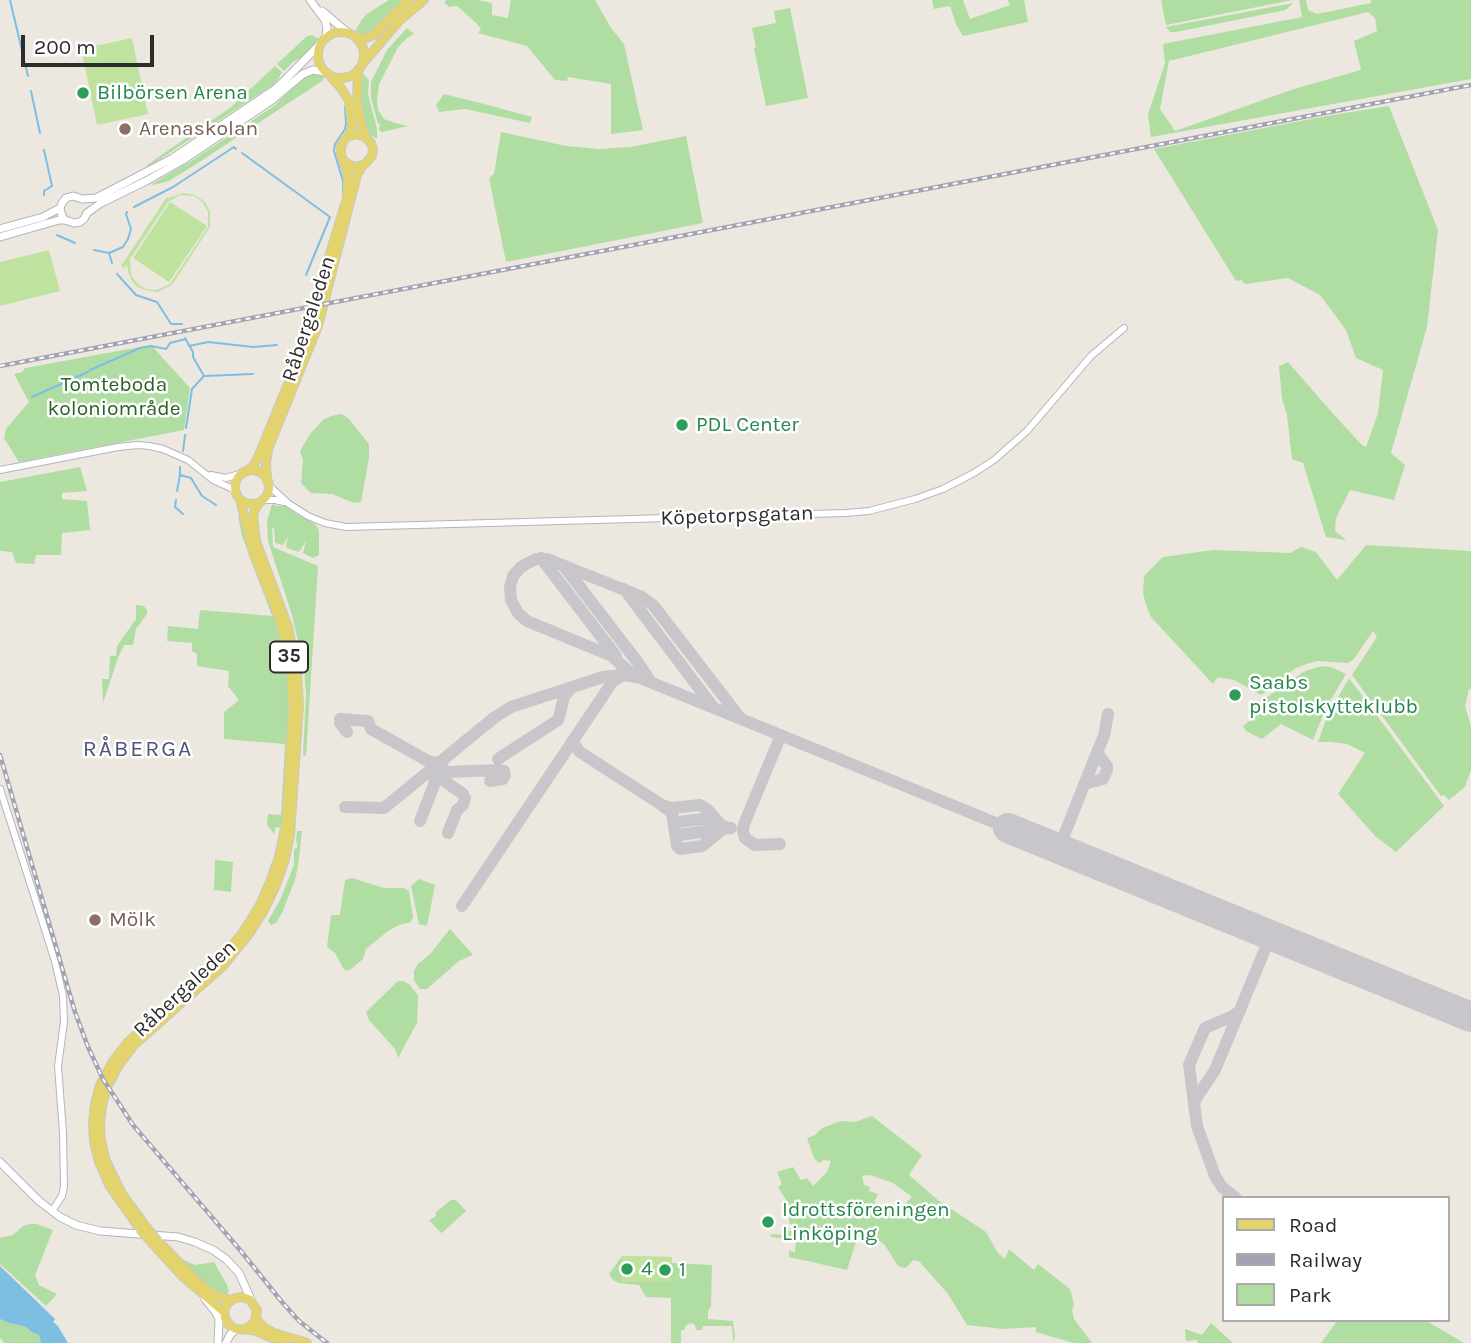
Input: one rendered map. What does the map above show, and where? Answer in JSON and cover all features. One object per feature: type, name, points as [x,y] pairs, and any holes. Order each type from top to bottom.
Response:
[{"type":"main road","points":[[310,0],[352,36]]},
{"type":"main road","points":[[82,199],[103,195],[191,146],[274,90],[324,40],[338,32],[369,37],[377,33],[410,0]]},
{"type":"main road","points":[[0,237],[50,222],[82,221],[87,213],[101,203],[183,160],[272,100],[303,74],[313,70],[336,78],[345,78],[360,68],[399,21],[424,0]]},
{"type":"main road","points":[[317,7],[326,24],[324,40],[319,48],[319,64],[349,101],[352,125],[349,136]]},
{"type":"main road","name":"35","points":[[352,36],[364,51],[357,101],[361,123],[373,153],[369,162],[362,166]]},
{"type":"main road","points":[[362,166],[349,165],[343,160],[340,151],[342,142],[349,136],[358,134],[366,137]]},
{"type":"main road","name":"Råbergaleden","points":[[245,472],[254,465],[258,457],[307,332],[347,198],[348,177],[343,160]]},
{"type":"main road","name":"Råbergaleden","points":[[268,483],[268,449],[318,326],[362,166]]},
{"type":"main road","points":[[0,229],[43,217],[60,208],[68,197],[76,196],[82,199],[87,205],[87,213]]},
{"type":"main road","points":[[60,208],[65,220]]},
{"type":"main road","points":[[261,501],[249,504],[238,496],[236,482],[245,472],[259,472],[268,483]]},
{"type":"main road","name":"35","points":[[261,501],[267,495],[268,483]]},
{"type":"main road","name":"Råbergaleden","points":[[233,1299],[214,1295],[200,1284],[154,1241],[113,1192],[99,1162],[93,1123],[100,1085],[113,1061],[128,1042],[219,962],[259,907],[279,858],[286,823],[292,683],[282,629],[254,552],[238,496]]},
{"type":"main road","name":"Råbergaleden","points":[[143,1229],[109,1171],[103,1150],[101,1114],[107,1087],[114,1072],[134,1045],[217,972],[249,934],[276,885],[290,835],[299,706],[297,671],[288,627],[256,541],[253,516],[261,501]]},
{"type":"main road","points":[[0,1162],[29,1192],[69,1222],[93,1230],[167,1235],[195,1242],[214,1250],[226,1259],[239,1273],[257,1310],[251,1326],[232,1332],[222,1343]]},
{"type":"main road","name":"Råbergaleden","points":[[154,1241],[172,1266],[224,1315]]},
{"type":"main road","points":[[222,1343],[227,1304],[240,1292],[243,1282]]},
{"type":"main road","points":[[198,1291],[217,1315],[222,1343]]},
{"type":"main road","name":"35","points":[[233,1299],[243,1297],[253,1302]]},
{"type":"main road","name":"35","points":[[224,1315],[229,1325],[258,1332],[284,1343]]},
{"type":"main road","points":[[256,1318],[263,1327],[274,1333],[307,1343]]},
{"type":"street","name":"Köpetorpsgatan","points":[[261,501],[279,500],[319,522],[354,527],[846,513],[881,508],[943,489],[994,460],[1027,431],[1091,356],[1124,328]]},
{"type":"street","points":[[0,470],[138,445],[175,453],[214,480],[231,488],[238,496]]},
{"type":"street","points":[[204,472],[226,478],[245,472]]},
{"type":"street","name":"Köpetorpsgatan","points":[[268,483],[289,504]]},
{"type":"street","points":[[0,789],[55,961],[63,996],[64,1022],[58,1066],[64,1187],[62,1196],[52,1211]]},
{"type":"green space","points":[[389,0],[402,0],[375,30],[365,34],[354,33],[367,14]]},
{"type":"green space","points":[[511,0],[595,0],[624,44],[643,130],[611,134],[611,84],[568,77],[567,81],[555,80],[527,46],[478,33],[481,29],[476,23],[457,6],[449,7],[444,2],[492,3],[492,15],[508,18]]},
{"type":"green space","points":[[932,0],[963,0],[970,19],[1010,5],[1008,0],[1024,0],[1028,22],[963,36],[950,6],[934,9]]},
{"type":"green space","points":[[1161,0],[1293,0],[1166,25]]},
{"type":"green space","points":[[1299,0],[1306,0],[1308,10],[1317,14],[1371,3],[1371,0],[1471,0],[1471,79],[1151,137],[1148,115],[1165,63],[1163,44],[1302,17]],"holes":[[[1368,12],[1375,18],[1377,31],[1354,41],[1361,70],[1294,89],[1175,131],[1160,109],[1169,61]]]},
{"type":"green space","points":[[1293,3],[1286,10],[1176,32],[1170,32],[1166,27]]},
{"type":"green space","points":[[790,8],[808,98],[766,106],[752,28],[776,23],[774,11]]},
{"type":"green space","points":[[407,28],[414,34],[398,47],[379,84],[377,102],[378,110],[384,119],[408,126],[382,132],[379,130],[380,124],[371,97],[371,82],[387,50]]},
{"type":"green space","points":[[312,35],[320,40],[284,71],[277,64],[307,36]]},
{"type":"green space","points":[[132,38],[148,114],[97,125],[81,49]]},
{"type":"green space","points":[[275,66],[282,72],[270,87],[148,167],[147,165],[230,108]]},
{"type":"green space","points":[[361,72],[369,80],[368,94],[377,139],[369,134],[362,115],[359,91]]},
{"type":"green space","points":[[314,74],[325,76],[322,81],[169,181],[152,184],[274,106],[302,79]]},
{"type":"green space","points":[[444,94],[532,117],[530,123],[465,109],[439,112],[436,105]]},
{"type":"green space","points":[[1389,106],[1438,230],[1427,327],[1391,453],[1405,465],[1394,500],[1350,490],[1336,518],[1335,531],[1346,540],[1326,537],[1303,463],[1292,459],[1279,366],[1288,362],[1366,447],[1378,413],[1383,370],[1356,358],[1346,330],[1320,295],[1288,278],[1245,284],[1241,280],[1236,281],[1154,149]]},
{"type":"green space","points":[[501,132],[566,146],[599,149],[630,147],[686,136],[703,223],[506,262],[489,178],[494,174]]},
{"type":"green space","points":[[183,193],[195,195],[205,202],[210,212],[210,227],[172,285],[158,292],[144,290],[136,286],[131,279],[127,264],[124,268],[121,266],[167,197]],"holes":[[[180,195],[195,196],[208,212],[208,227],[170,284],[157,290],[145,289],[131,275],[130,259],[168,202]]]},
{"type":"green space","points":[[170,202],[207,226],[169,282],[133,258]]},
{"type":"green space","points":[[49,250],[60,291],[0,306],[0,262]]},
{"type":"green space","name":"Tomteboda koloniområde","points":[[151,345],[190,388],[184,430],[19,462],[4,438],[6,429],[29,402],[14,374],[25,368]]},
{"type":"green space","points":[[342,414],[369,444],[361,502],[354,503],[332,494],[311,493],[301,483],[303,460],[300,451],[310,434],[324,419]]},
{"type":"green space","points":[[80,467],[87,491],[62,493],[62,499],[87,501],[90,530],[62,533],[61,555],[36,555],[34,564],[16,563],[12,552],[0,551],[0,482]]},
{"type":"green space","points":[[272,504],[284,505],[314,523],[319,532],[319,555],[313,558],[303,553],[306,541],[299,552],[287,548],[289,535],[283,545],[275,543],[272,528],[273,547],[318,566],[306,756],[303,755],[306,694],[304,668],[292,615],[268,541],[267,521]]},
{"type":"green space","points":[[242,515],[286,657],[290,704],[283,810],[281,828],[276,827],[274,834],[267,825],[268,814],[281,815],[285,744],[224,739],[224,712],[239,700],[228,686],[229,671],[197,666],[197,654],[192,651],[192,643],[167,641],[168,626],[198,629],[200,610],[272,616],[242,536],[238,516]]},
{"type":"green space","points":[[1366,545],[1471,551],[1471,689],[1465,706],[1471,726],[1471,770],[1465,787],[1449,800],[1444,795],[1441,796],[1352,675],[1377,637],[1373,631],[1354,659],[1348,663],[1317,661],[1296,668],[1261,695],[1234,680],[1218,677],[1213,684],[1151,617],[1143,593],[1144,576],[1163,557],[1213,550],[1290,553],[1301,547],[1316,552],[1337,580]]},
{"type":"green space","points":[[136,605],[144,606],[147,614],[136,629],[133,645],[124,645],[103,703],[102,679],[109,679],[110,656],[116,656],[117,646],[136,619]]},
{"type":"green space","points":[[1322,666],[1346,674],[1326,708],[1313,740],[1281,724],[1262,739],[1246,731],[1243,726],[1256,716],[1252,710],[1247,711],[1305,671]]},
{"type":"green space","points":[[1349,678],[1444,806],[1396,852],[1375,836],[1338,794],[1365,753],[1347,744],[1318,742],[1327,717]]},
{"type":"green space","points":[[297,831],[302,831],[295,880],[282,913],[276,923],[271,925],[268,921],[294,865]]},
{"type":"green space","points":[[215,860],[233,862],[231,892],[214,890]]},
{"type":"green space","points":[[352,878],[384,888],[404,888],[409,891],[413,917],[411,922],[388,931],[366,949],[363,959],[346,971],[335,953],[327,947],[331,915],[340,915],[345,880]]},
{"type":"green space","points":[[419,879],[435,885],[427,926],[419,924],[411,886]]},
{"type":"green space","points":[[450,929],[473,955],[459,961],[427,989],[420,989],[414,981],[414,971]]},
{"type":"green space","points":[[398,981],[409,984],[418,995],[418,1003],[417,1023],[398,1058],[395,1049],[369,1020],[366,1012]]},
{"type":"green space","points":[[872,1116],[922,1155],[909,1175],[939,1201],[986,1232],[998,1253],[1005,1259],[1009,1249],[1034,1270],[1038,1264],[1070,1289],[1074,1319],[1092,1343],[1074,1343],[1036,1332],[1036,1327],[1003,1329],[967,1325],[948,1294],[919,1261],[913,1260],[904,1268],[898,1266],[884,1244],[875,1239],[857,1239],[847,1270],[789,1257],[789,1251],[795,1252],[796,1240],[771,1237],[771,1234],[784,1235],[785,1230],[791,1231],[792,1228],[789,1223],[790,1206],[778,1187],[782,1184],[777,1172],[793,1167],[801,1180],[807,1178],[813,1186],[827,1172],[831,1161],[824,1160],[819,1163],[814,1158],[807,1138],[822,1128],[841,1121],[855,1122]],"holes":[[[870,1175],[893,1183],[912,1197],[900,1209],[886,1205],[882,1208],[874,1202],[878,1194],[869,1191],[870,1187],[864,1185],[862,1176]]]},
{"type":"green space","points":[[451,1200],[456,1200],[466,1211],[442,1233],[429,1220]]},
{"type":"green space","points":[[30,1224],[53,1230],[35,1275],[39,1285],[57,1294],[46,1306],[0,1264],[0,1238],[13,1235],[23,1226]]},
{"type":"green space","points":[[169,1249],[195,1265],[214,1262],[227,1285],[228,1296],[208,1287]]},
{"type":"green space","points":[[622,1256],[672,1257],[672,1263],[712,1265],[711,1307],[708,1310],[708,1319],[733,1321],[733,1342],[732,1326],[703,1326],[702,1330],[696,1330],[692,1323],[681,1330],[681,1343],[671,1343],[671,1298],[646,1297],[639,1285],[613,1280],[609,1274]]},
{"type":"green space","points":[[622,1256],[672,1257],[671,1282],[621,1282]]},
{"type":"green space","points":[[0,1319],[26,1327],[39,1335],[41,1343],[4,1343],[0,1338]]},
{"type":"green space","points":[[1337,1322],[1428,1322],[1464,1343],[1321,1343]]},
{"type":"green space","points":[[1211,1323],[1233,1343],[1186,1341],[1185,1329],[1202,1335]]},
{"type":"water","points":[[0,1266],[55,1319],[53,1322],[68,1343],[41,1343],[39,1335],[26,1327],[0,1319]]},
{"type":"waterway","points":[[10,0],[28,76]]},
{"type":"waterway","points":[[31,91],[40,133]]},
{"type":"waterway","points":[[343,193],[343,181],[334,151],[335,144],[345,129],[345,107]]},
{"type":"waterway","points":[[134,207],[173,187],[234,147],[236,149]]},
{"type":"waterway","points":[[44,150],[52,186],[44,191],[44,195]]},
{"type":"waterway","points":[[242,153],[330,217],[306,275]]},
{"type":"waterway","points":[[109,253],[123,247],[128,239],[131,229],[127,212]]},
{"type":"waterway","points":[[57,235],[75,243]]},
{"type":"waterway","points":[[94,250],[109,253],[112,263]]},
{"type":"waterway","points":[[117,274],[136,295],[157,302],[171,324],[182,324]]},
{"type":"waterway","points":[[185,338],[204,376],[192,389],[186,428]]},
{"type":"waterway","points":[[90,370],[140,348],[151,346],[166,349],[170,343],[186,339]]},
{"type":"waterway","points":[[189,346],[208,342],[253,347],[277,345]]},
{"type":"waterway","points":[[32,397],[88,372]]},
{"type":"waterway","points":[[205,376],[253,374]]},
{"type":"waterway","points":[[183,451],[185,435]]},
{"type":"waterway","points":[[177,491],[180,467]]},
{"type":"waterway","points":[[180,475],[191,478],[202,496],[216,505]]},
{"type":"waterway","points":[[176,500],[175,507],[183,514]]},
{"type":"taxiway","points":[[541,558],[616,656]]},
{"type":"taxiway","points":[[741,719],[653,605],[642,597],[547,559],[536,559],[520,568],[513,576],[511,600],[518,613],[527,621],[612,656],[640,678],[1008,828]]},
{"type":"taxiway","points":[[563,565],[651,682]]},
{"type":"taxiway","points":[[624,589],[714,708]]},
{"type":"taxiway","points":[[462,906],[613,681],[622,676]]},
{"type":"taxiway","points":[[345,807],[384,808],[495,717],[511,707],[603,677],[636,677]]},
{"type":"taxiway","points":[[498,759],[558,720],[564,696],[572,687]]},
{"type":"taxiway","points":[[1059,848],[1104,736],[1108,714]]},
{"type":"taxiway","points":[[340,719],[368,721],[371,729],[428,761],[442,761]]},
{"type":"taxiway","points":[[341,719],[340,723],[347,732]]},
{"type":"taxiway","points":[[780,844],[755,845],[745,838],[743,831],[781,735]]},
{"type":"taxiway","points":[[572,741],[580,752],[662,805],[671,808],[700,805],[728,828]]},
{"type":"taxiway","points":[[1084,784],[1103,779],[1107,770],[1098,750]]},
{"type":"taxiway","points":[[443,760],[442,768],[447,772],[504,771],[503,779],[490,781]]},
{"type":"taxiway","points":[[420,821],[434,785],[435,768]]},
{"type":"taxiway","points":[[435,772],[465,798],[448,833]]},
{"type":"taxiway","points":[[663,806],[672,813],[677,846],[680,849],[702,846],[723,829],[731,828]]},
{"type":"taxiway","points":[[673,819],[677,822],[703,819],[719,825]]},
{"type":"taxiway","points":[[675,832],[680,835],[721,829]]},
{"type":"taxiway","points":[[1194,1107],[1195,1100],[1215,1070],[1271,935]]},
{"type":"taxiway","points":[[1233,1196],[1222,1187],[1215,1176],[1197,1126],[1189,1065],[1205,1028],[1240,1011]]},
{"type":"runway","points":[[1008,828],[1471,1017]]},
{"type":"railway","points":[[0,366],[1471,85]]},
{"type":"railway","points":[[0,755],[75,1012],[103,1079],[133,1125],[282,1302],[299,1321],[327,1343]]},
{"type":"place","name":"Bilbörsen Arena","points":[[83,93]]},
{"type":"place","name":"Arenaskolan","points":[[125,129]]},
{"type":"place","name":"PDL Center","points":[[682,425]]},
{"type":"place","name":"Saabs pistolskytteklubb","points":[[1235,695]]},
{"type":"place","name":"Mölk","points":[[95,920]]},
{"type":"place","name":"Idrottsföreningen Linköping","points":[[768,1222]]},
{"type":"place","name":"4","points":[[627,1269]]},
{"type":"place","name":"1","points":[[665,1270]]},
{"type":"district","name":"RÅBERGA","points":[[138,749]]}]
